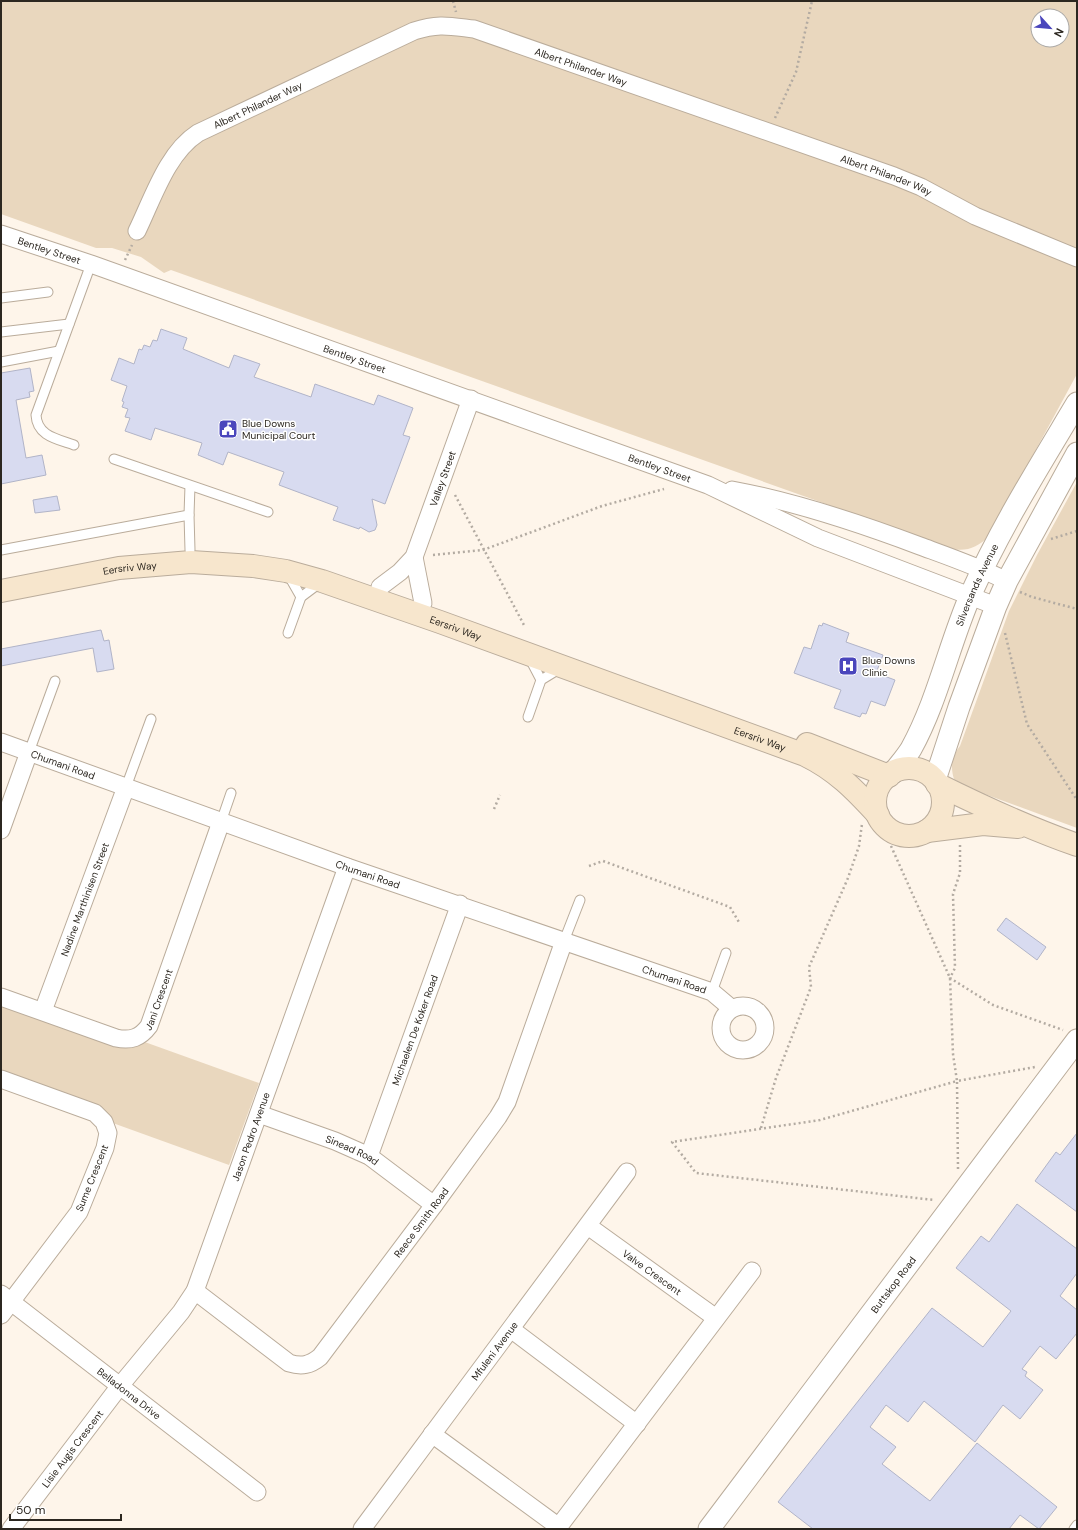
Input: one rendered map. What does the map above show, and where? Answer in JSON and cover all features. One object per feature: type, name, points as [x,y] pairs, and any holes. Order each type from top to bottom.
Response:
[{"type":"main road","name":"Eersriv Way","points":[[1,579],[121,556],[190,550],[228,552],[312,565],[380,586],[423,603],[622,674],[891,775]]},
{"type":"main road","name":"Eersriv Way","points":[[1,591],[119,568],[191,562],[253,566],[286,571],[322,581],[805,755],[820,762],[850,784],[870,816]]},
{"type":"main road","points":[[1027,827],[983,824],[927,831],[912,836],[899,835],[870,816],[882,783],[891,775],[902,770],[917,770],[927,774],[936,782],[1006,815],[1027,827],[1077,845]]},
{"type":"main road","points":[[927,831],[935,824],[942,810],[942,794],[936,782]]},
{"type":"street","name":"Albert Philander Way","points":[[137,231],[172,158],[188,139],[400,37],[428,26],[445,24],[474,29],[894,176],[921,187],[981,219],[1077,258]]},
{"type":"street","name":"Bentley Street","points":[[1,234],[120,274],[708,485],[818,538],[971,595],[996,606]]},
{"type":"street","name":"Valley Street","points":[[380,586],[400,572],[414,557],[471,399]]},
{"type":"street","name":"Silversands Avenue","points":[[891,775],[915,740],[935,693],[971,595],[983,569],[1013,510],[1077,403]]},
{"type":"street","points":[[936,782],[956,714],[996,606],[1012,585],[1077,453]]},
{"type":"street","name":"Bentley Street","points":[[708,485],[761,496],[874,528],[983,569],[1012,585]]},
{"type":"street","points":[[818,538],[826,514]]},
{"type":"street","points":[[414,557],[423,603]]},
{"type":"street","name":"Chumani Road","points":[[1,742],[347,867],[460,904],[712,992],[731,1008]]},
{"type":"street","points":[[1,830],[29,752]]},
{"type":"street","name":"Nadine Marthinisen Street","points":[[43,1011],[126,787]]},
{"type":"street","name":"Jani Crescent","points":[[1,997],[116,1038],[126,1040],[136,1038],[144,1032],[149,1026],[221,822]]},
{"type":"street","name":"Jason Pedro Avenue","points":[[119,1387],[181,1312],[195,1291],[347,867]]},
{"type":"street","name":"Michaelen De Koker Road","points":[[370,1156],[460,904]]},
{"type":"street","name":"Reece Smith Road","points":[[195,1291],[285,1360],[298,1365],[306,1365],[320,1357],[434,1205],[498,1117],[507,1102],[564,941]]},
{"type":"street","name":"Buttskop Road","points":[[709,1529],[1073,1036]]},
{"type":"street","name":"Sume Crescent","points":[[1,1080],[95,1113],[104,1122],[108,1134],[106,1148],[79,1212],[4,1303]]},
{"type":"street","name":"Sinead Road","points":[[259,1114],[370,1156],[434,1205]]},
{"type":"street","name":"Mfuleni Avenue","points":[[362,1529],[627,1172]]},
{"type":"street","name":"Valve Crescent","points":[[588,1226],[716,1318]]},
{"type":"street","points":[[432,1434],[558,1528],[752,1271]]},
{"type":"street","name":"Belladonna Drive","points":[[4,1303],[119,1387],[257,1492]]},
{"type":"street","points":[[511,1329],[637,1424]]},
{"type":"street","name":"Lisie Augis Crescent","points":[[11,1529],[119,1387]]},
{"type":"lane","points":[[74,445],[44,434],[38,427],[36,421],[37,409],[91,264]]},
{"type":"lane","points":[[1,298],[48,292]]},
{"type":"lane","points":[[1,332],[69,324]]},
{"type":"lane","points":[[1,362],[59,351]]},
{"type":"lane","points":[[114,459],[268,512]]},
{"type":"lane","points":[[190,486],[190,550]]},
{"type":"lane","points":[[1,550],[189,515]]},
{"type":"lane","points":[[286,571],[294,582],[301,597]]},
{"type":"lane","points":[[288,633],[301,597],[322,581]]},
{"type":"lane","points":[[527,654],[535,665],[541,680]]},
{"type":"lane","points":[[528,717],[541,680],[562,667]]},
{"type":"lane","points":[[29,752],[55,681]]},
{"type":"lane","points":[[126,787],[151,719]]},
{"type":"lane","points":[[221,822],[231,793]]},
{"type":"lane","points":[[564,941],[580,900]]},
{"type":"lane","points":[[712,992],[726,953]]},
{"type":"lane","points":[[1074,1529],[1077,1525]]},
{"type":"path","points":[[769,132],[796,72],[812,1]]},
{"type":"path","points":[[120,274],[137,231]]},
{"type":"path","points":[[433,555],[483,550],[602,506],[664,489]]},
{"type":"path","points":[[455,495],[483,550],[525,626]]},
{"type":"path","points":[[1048,540],[1077,531]]},
{"type":"path","points":[[1012,585],[1032,597],[1077,609]]},
{"type":"path","points":[[1004,628],[1027,724],[1077,800]]},
{"type":"path","points":[[494,809],[500,795]]},
{"type":"path","points":[[761,1128],[776,1078],[811,987],[809,967],[848,878],[870,816]]},
{"type":"path","points":[[950,978],[955,968],[953,894],[960,873],[960,840]]},
{"type":"path","points":[[891,846],[950,978],[953,1054],[957,1081],[958,1172]]},
{"type":"path","points":[[589,866],[603,861],[730,907],[740,924]]},
{"type":"path","points":[[950,978],[993,1005],[1073,1036]]},
{"type":"path","points":[[936,1200],[696,1173],[672,1142],[820,1120],[957,1081],[1038,1066]]},
{"type":"shaded area","points":[[1,1],[1077,1],[1077,374],[989,536],[972,548],[963,550],[952,549],[171,270],[164,273],[141,257],[112,248],[96,248],[1,214]]},
{"type":"shaded area","points":[[1077,482],[1077,828],[968,788],[954,779],[952,765],[1009,611],[1037,555]]},
{"type":"shaded area","points":[[1,1003],[142,1041],[259,1083],[229,1165],[110,1122],[1,1073]]},
{"type":"building","points":[[161,329],[187,338],[183,349],[229,368],[234,355],[260,364],[254,377],[311,397],[315,384],[374,405],[378,395],[413,408],[403,435],[410,437],[385,504],[372,499],[377,525],[375,530],[369,532],[360,527],[359,529],[333,520],[338,507],[279,485],[284,472],[228,452],[223,465],[198,455],[202,443],[155,428],[151,440],[125,431],[130,418],[125,417],[128,409],[122,407],[124,402],[122,401],[127,386],[111,380],[119,358],[134,364],[139,349],[142,350],[144,345],[150,347],[153,340],[157,341]]},
{"type":"building","points":[[30,368],[34,391],[29,392],[30,397],[16,400],[26,458],[42,455],[46,475],[1,484],[1,373]]},
{"type":"building","points":[[57,496],[60,510],[35,513],[33,500]]},
{"type":"building","points":[[823,623],[849,633],[846,642],[883,655],[876,673],[895,680],[885,706],[871,701],[866,714],[862,713],[860,717],[834,708],[841,690],[794,673],[804,647],[811,649],[819,625],[822,626]]},
{"type":"building","points":[[101,630],[104,641],[109,640],[114,669],[97,672],[93,648],[1,666],[1,649]]},
{"type":"building","points":[[1006,918],[1046,947],[1037,960],[997,930]]},
{"type":"building","points":[[1077,1133],[1077,1212],[1035,1181],[1056,1152],[1060,1155]]},
{"type":"building","points":[[1017,1204],[1077,1249],[1077,1273],[1060,1296],[1077,1310],[1077,1333],[1056,1359],[1040,1346],[1022,1369],[1027,1372],[1025,1376],[1043,1390],[1020,1419],[1003,1405],[975,1442],[924,1401],[908,1422],[886,1405],[870,1427],[896,1447],[882,1464],[930,1501],[977,1443],[1057,1507],[1039,1529],[1020,1515],[1009,1529],[813,1529],[778,1502],[932,1308],[983,1347],[1011,1311],[956,1268],[981,1236],[989,1242]]},
{"type":"place","name":"Blue Downs Municipal Court","points":[[228,429]]},
{"type":"place","name":"Blue Downs Clinic","points":[[848,666]]}]
